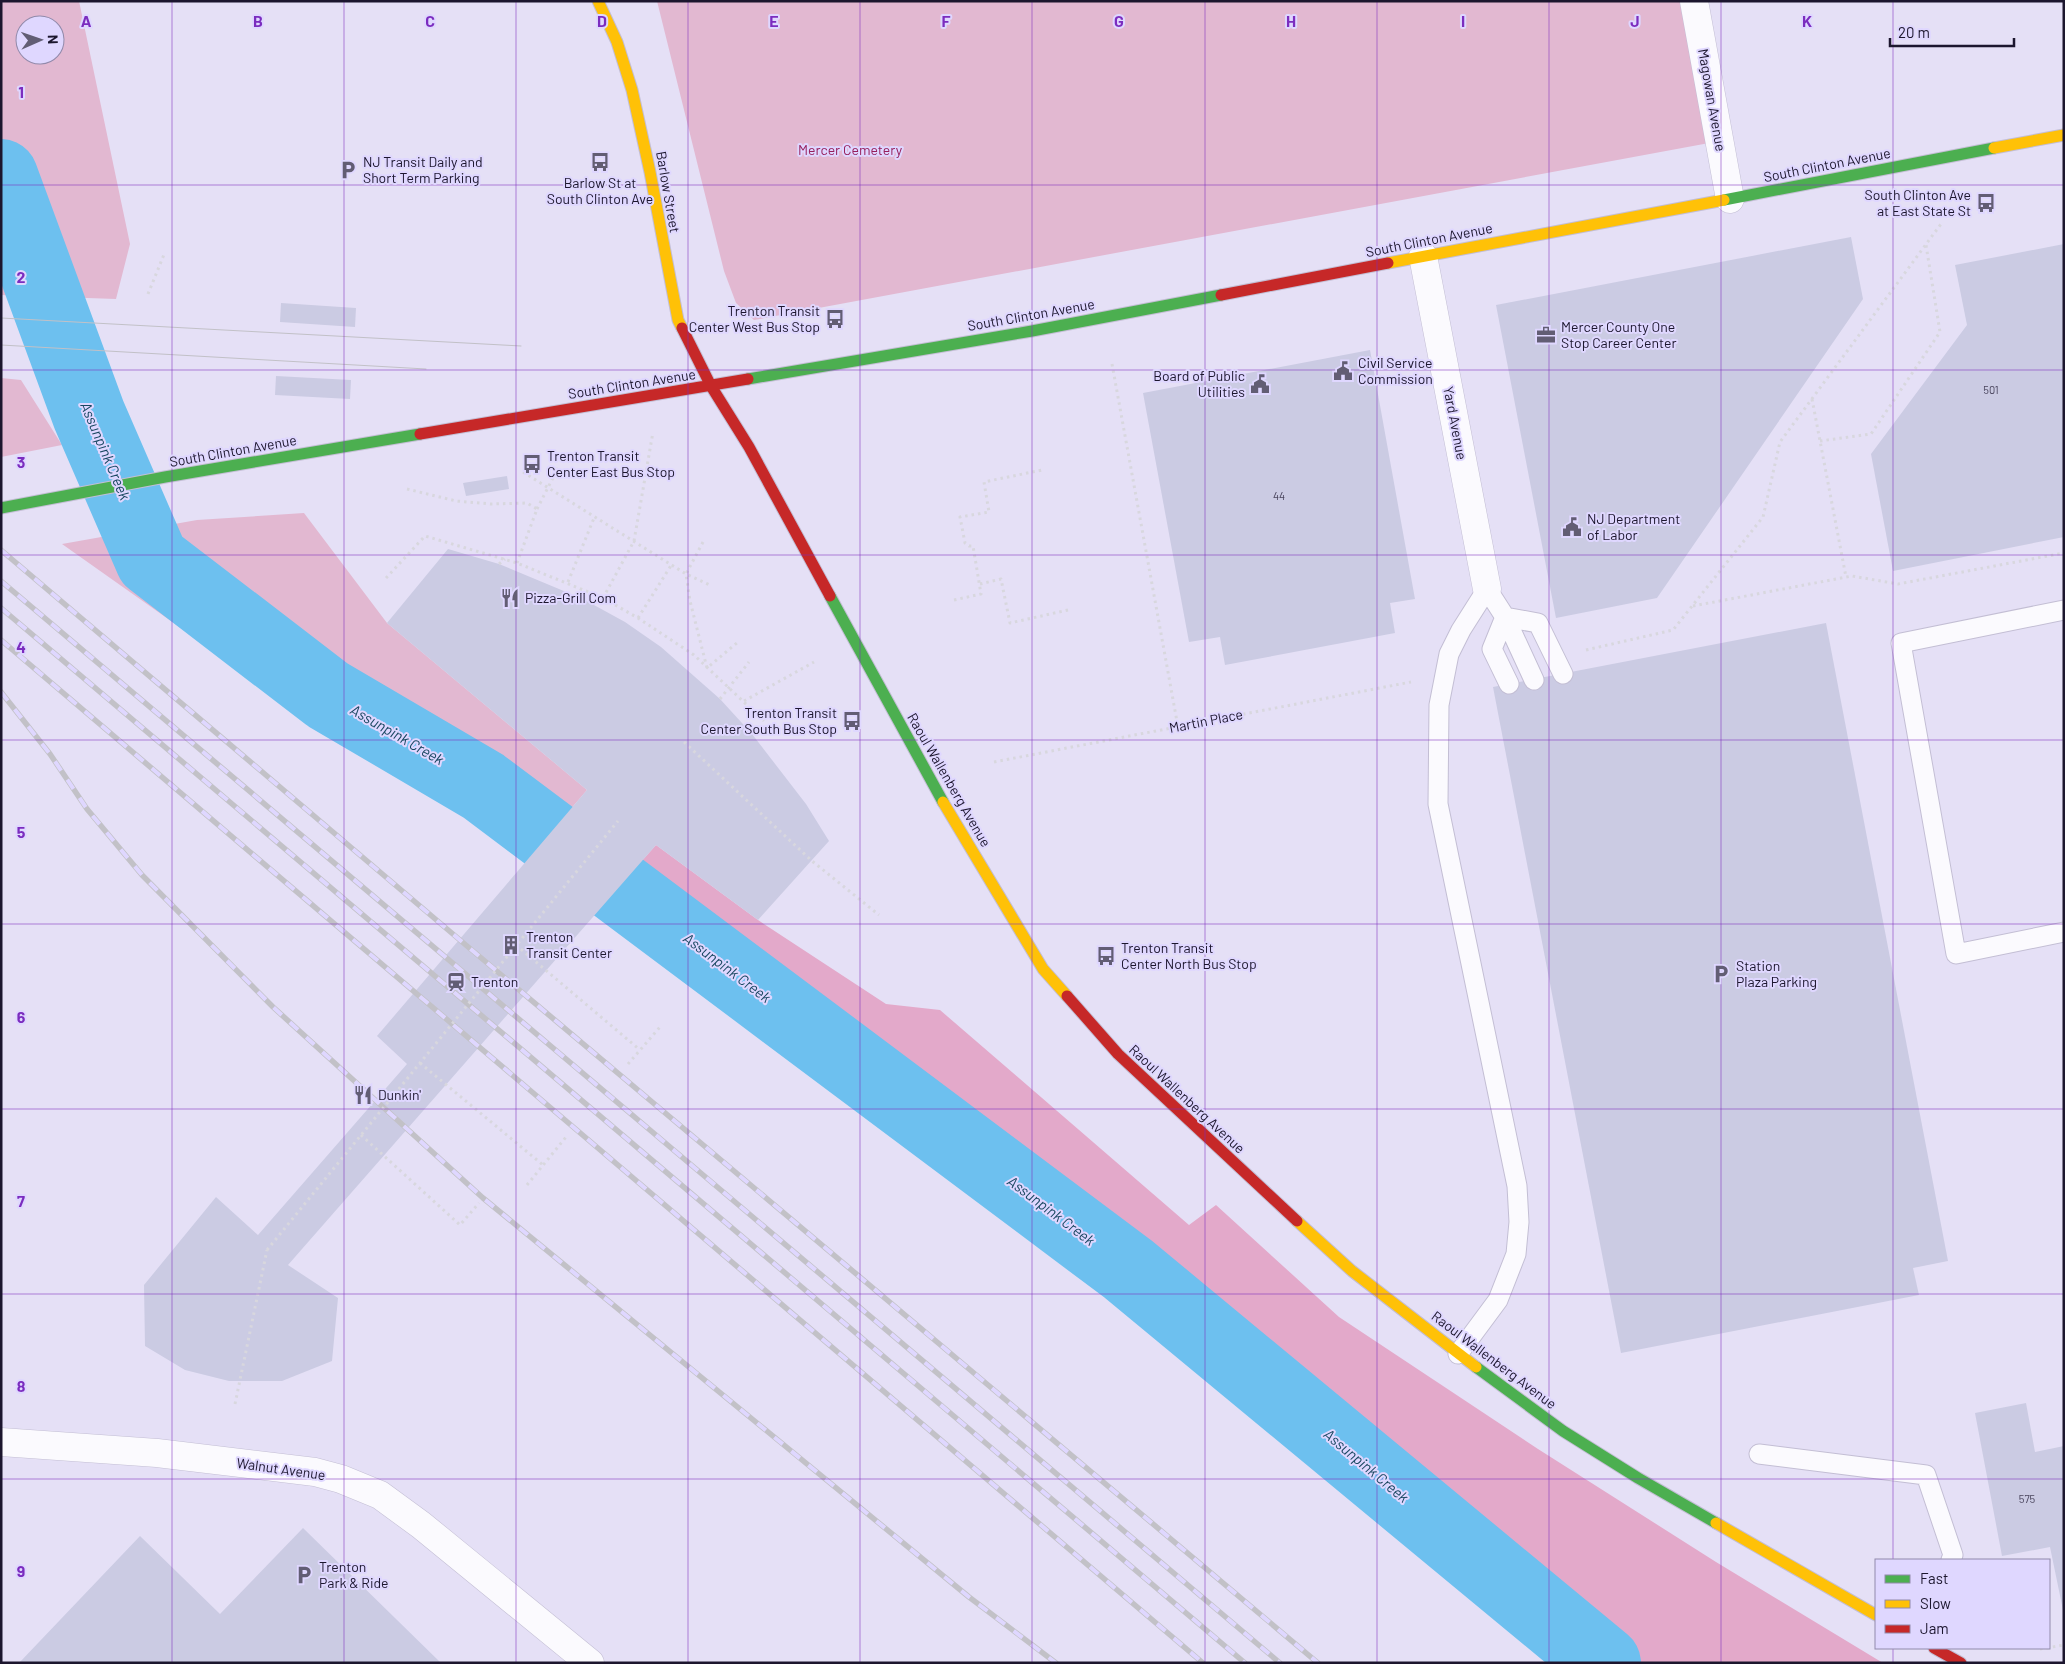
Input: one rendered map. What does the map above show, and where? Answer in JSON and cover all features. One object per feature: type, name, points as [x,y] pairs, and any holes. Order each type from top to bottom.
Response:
[{"type":"street","name":"Barlow Street","points":[[598,1],[617,42],[632,90],[650,172],[678,320],[711,386]]},
{"type":"street","name":"Magowan Avenue","points":[[1694,1],[1730,199]]},
{"type":"street","name":"South Clinton Avenue","points":[[1,508],[165,477],[1032,331],[2064,135]]},
{"type":"street","name":"Yard Avenue","points":[[1423,256],[1487,589]]},
{"type":"street","name":"Raoul Wallenberg Avenue","points":[[711,386],[748,448],[936,790],[1043,969],[1118,1054],[1352,1271],[1458,1354],[1564,1431],[1661,1492],[1875,1614]]},
{"type":"street","name":"Walnut Avenue","points":[[1,1442],[157,1454],[315,1472],[341,1478],[380,1495],[421,1525],[590,1663]]},
{"type":"street","points":[[1936,1649],[1961,1663]]},
{"type":"lane","points":[[1458,1354],[1498,1300],[1516,1254],[1518,1222],[1517,1186],[1438,804],[1439,705],[1449,654],[1461,630],[1487,589],[1505,617],[1534,680]]},
{"type":"lane","points":[[2064,610],[1901,643],[1956,954],[2064,932]]},
{"type":"lane","points":[[1505,617],[1538,623],[1563,674]]},
{"type":"lane","points":[[1505,617],[1492,648],[1509,684]]},
{"type":"lane","points":[[1759,1454],[1926,1475],[1953,1555],[1951,1559]]},
{"type":"path","points":[[1578,652],[1673,630],[1763,517],[1780,442],[1941,224]]},
{"type":"path","points":[[1820,442],[1871,434],[1940,332],[1926,244]]},
{"type":"path","points":[[148,294],[165,252]]},
{"type":"path","points":[[1112,364],[1178,727]]},
{"type":"path","points":[[1812,399],[1846,578]]},
{"type":"path","points":[[603,598],[634,541],[653,432]]},
{"type":"path","points":[[517,562],[537,509],[558,468]]},
{"type":"path","points":[[954,600],[982,594],[973,546],[965,543],[960,517],[989,512],[984,482],[1042,470]]},
{"type":"path","points":[[523,472],[686,574],[712,586]]},
{"type":"path","points":[[407,489],[456,501],[491,504],[527,504],[537,509]]},
{"type":"path","points":[[568,582],[594,518]]},
{"type":"path","points":[[386,578],[425,536],[517,562],[603,598],[638,618],[694,656],[764,721]]},
{"type":"path","points":[[703,542],[686,574],[690,601],[707,668]]},
{"type":"path","points":[[1692,606],[1852,576],[1898,584],[2064,553]]},
{"type":"path","points":[[499,564],[505,559]]},
{"type":"path","points":[[638,618],[672,564]]},
{"type":"path","points":[[980,584],[1001,579],[1010,623],[1068,610]]},
{"type":"path","points":[[707,668],[738,642]]},
{"type":"path","points":[[720,699],[749,662]]},
{"type":"path","points":[[744,701],[814,662]]},
{"type":"path","name":"Martin Place","points":[[994,762],[1414,682]]},
{"type":"path","points":[[684,742],[812,861],[879,915]]},
{"type":"path","points":[[235,1404],[267,1250],[618,821]]},
{"type":"path","points":[[516,945],[640,1050]]},
{"type":"path","points":[[628,1064],[660,1027]]},
{"type":"path","points":[[420,1062],[543,1165]]},
{"type":"path","points":[[361,1135],[460,1225],[479,1203]]},
{"type":"path","points":[[527,1185],[566,1137]]},
{"type":"path","points":[[2050,1647],[2064,1645]]},
{"type":"green space","points":[[1,1],[79,1],[130,244],[116,299],[1,295]]},
{"type":"green space","name":"Mercer Cemetery","points":[[657,1],[1694,1],[1720,141],[754,320],[736,303],[724,271]]},
{"type":"green space","points":[[1,378],[21,380],[62,445],[1,457]]},
{"type":"green space","points":[[304,513],[387,623],[587,790],[528,859],[219,655],[62,544],[197,520]]},
{"type":"shaded area","points":[[656,845],[758,920],[886,1004],[940,1010],[1189,1225],[1216,1205],[1339,1317],[1538,1449],[1716,1562],[1883,1663],[1558,1663],[1052,1236],[598,910]]},
{"type":"building","points":[[1851,237],[1863,299],[1657,598],[1556,618],[1496,305]]},
{"type":"building","points":[[2064,244],[2064,537],[1893,571],[1871,454],[1967,325],[1955,265]]},
{"type":"building","points":[[281,303],[356,308],[355,327],[280,322]]},
{"type":"building","points":[[1370,350],[1415,599],[1390,603],[1395,633],[1225,665],[1220,637],[1189,642],[1143,393]]},
{"type":"building","points":[[276,376],[351,380],[350,399],[275,395]]},
{"type":"building","points":[[507,476],[509,489],[466,496],[463,483]]},
{"type":"building","name":"Trenton Transit Center","points":[[448,549],[499,564],[583,599],[625,622],[661,647],[720,699],[752,734],[806,804],[829,841],[758,920],[656,845],[288,1265],[338,1298],[332,1361],[282,1381],[229,1381],[185,1370],[145,1346],[144,1285],[216,1197],[258,1235],[407,1064],[377,1036],[587,790],[387,623]]},
{"type":"building","name":"Station Plaza Parking","points":[[1826,623],[1948,1261],[1913,1268],[1919,1295],[1621,1353],[1493,687]]},
{"type":"building","points":[[2026,1403],[2035,1452],[2064,1446],[2064,1615],[2050,1547],[2002,1556],[1975,1413]]},
{"type":"building","name":"Trenton Park & Ride","points":[[303,1528],[441,1663],[19,1663],[140,1536],[220,1614]]},
{"type":"waterway","name":"Assunpink Creek","points":[[1,176],[89,415],[152,560],[328,695],[483,786],[1128,1269],[1604,1663]]},
{"type":"tram line","points":[[1,318],[521,346]]},
{"type":"tram line","points":[[1,345],[426,369]]},
{"type":"railway","points":[[1,550],[467,946],[1318,1663]]},
{"type":"railway","points":[[1,581],[1280,1663]]},
{"type":"railway","points":[[1,608],[1245,1663]]},
{"type":"railway","points":[[1,640],[1203,1663]]},
{"type":"railway","points":[[1,692],[50,754],[87,809],[142,875],[273,1007],[483,1198],[969,1597],[1056,1663]]},
{"type":"traffic: fast","points":[[1724,200],[1994,148]]},
{"type":"traffic: fast","points":[[748,379],[1032,331],[1221,295]]},
{"type":"traffic: fast","points":[[1,508],[165,477],[420,434]]},
{"type":"traffic: fast","points":[[830,596],[943,802]]},
{"type":"traffic: fast","points":[[1476,1367],[1563,1431],[1638,1478],[1716,1523]]},
{"type":"traffic: slow","points":[[598,1],[617,42],[632,90],[650,172],[678,320],[682,328]]},
{"type":"traffic: slow","points":[[1994,148],[2064,135]]},
{"type":"traffic: slow","points":[[1388,263],[1724,200]]},
{"type":"traffic: slow","points":[[943,802],[1043,969],[1067,996]]},
{"type":"traffic: slow","points":[[1297,1221],[1352,1271],[1476,1367]]},
{"type":"traffic: slow","points":[[1716,1523],[1875,1614]]},
{"type":"traffic: jam","points":[[1221,295],[1388,263]]},
{"type":"traffic: jam","points":[[682,328],[711,386],[749,447],[830,596]]},
{"type":"traffic: jam","points":[[420,434],[748,379]]},
{"type":"traffic: jam","points":[[1067,996],[1118,1054],[1297,1221]]},
{"type":"traffic: jam","points":[[1936,1649],[1961,1663]]},
{"type":"place","name":"Barlow St at South Clinton Ave","points":[[600,162]]},
{"type":"place","name":"NJ Transit Daily and Short Term Parking","points":[[348,170]]},
{"type":"place","name":"South Clinton Ave at East State St","points":[[1986,203]]},
{"type":"place","name":"Trenton Transit Center West Bus Stop","points":[[835,319]]},
{"type":"place","name":"Mercer County One Stop Career Center","points":[[1546,335]]},
{"type":"place","name":"Civil Service Commission","points":[[1343,371]]},
{"type":"place","name":"Board of Public Utilities","points":[[1260,384]]},
{"type":"place","name":"Trenton Transit Center East Bus Stop","points":[[532,464]]},
{"type":"place","name":"NJ Department of Labor","points":[[1572,527]]},
{"type":"place","name":"Pizza-Grill Com","points":[[510,598]]},
{"type":"place","name":"Trenton Transit Center South Bus Stop","points":[[852,721]]},
{"type":"place","name":"Trenton Transit Center","points":[[511,945]]},
{"type":"place","name":"Trenton Transit Center North Bus Stop","points":[[1106,956]]},
{"type":"place","name":"Station Plaza Parking","points":[[1721,974]]},
{"type":"place","name":"Trenton","points":[[456,982]]},
{"type":"place","name":"Dunkin'","points":[[363,1095]]},
{"type":"place","name":"Trenton Park & Ride","points":[[304,1575]]}]
